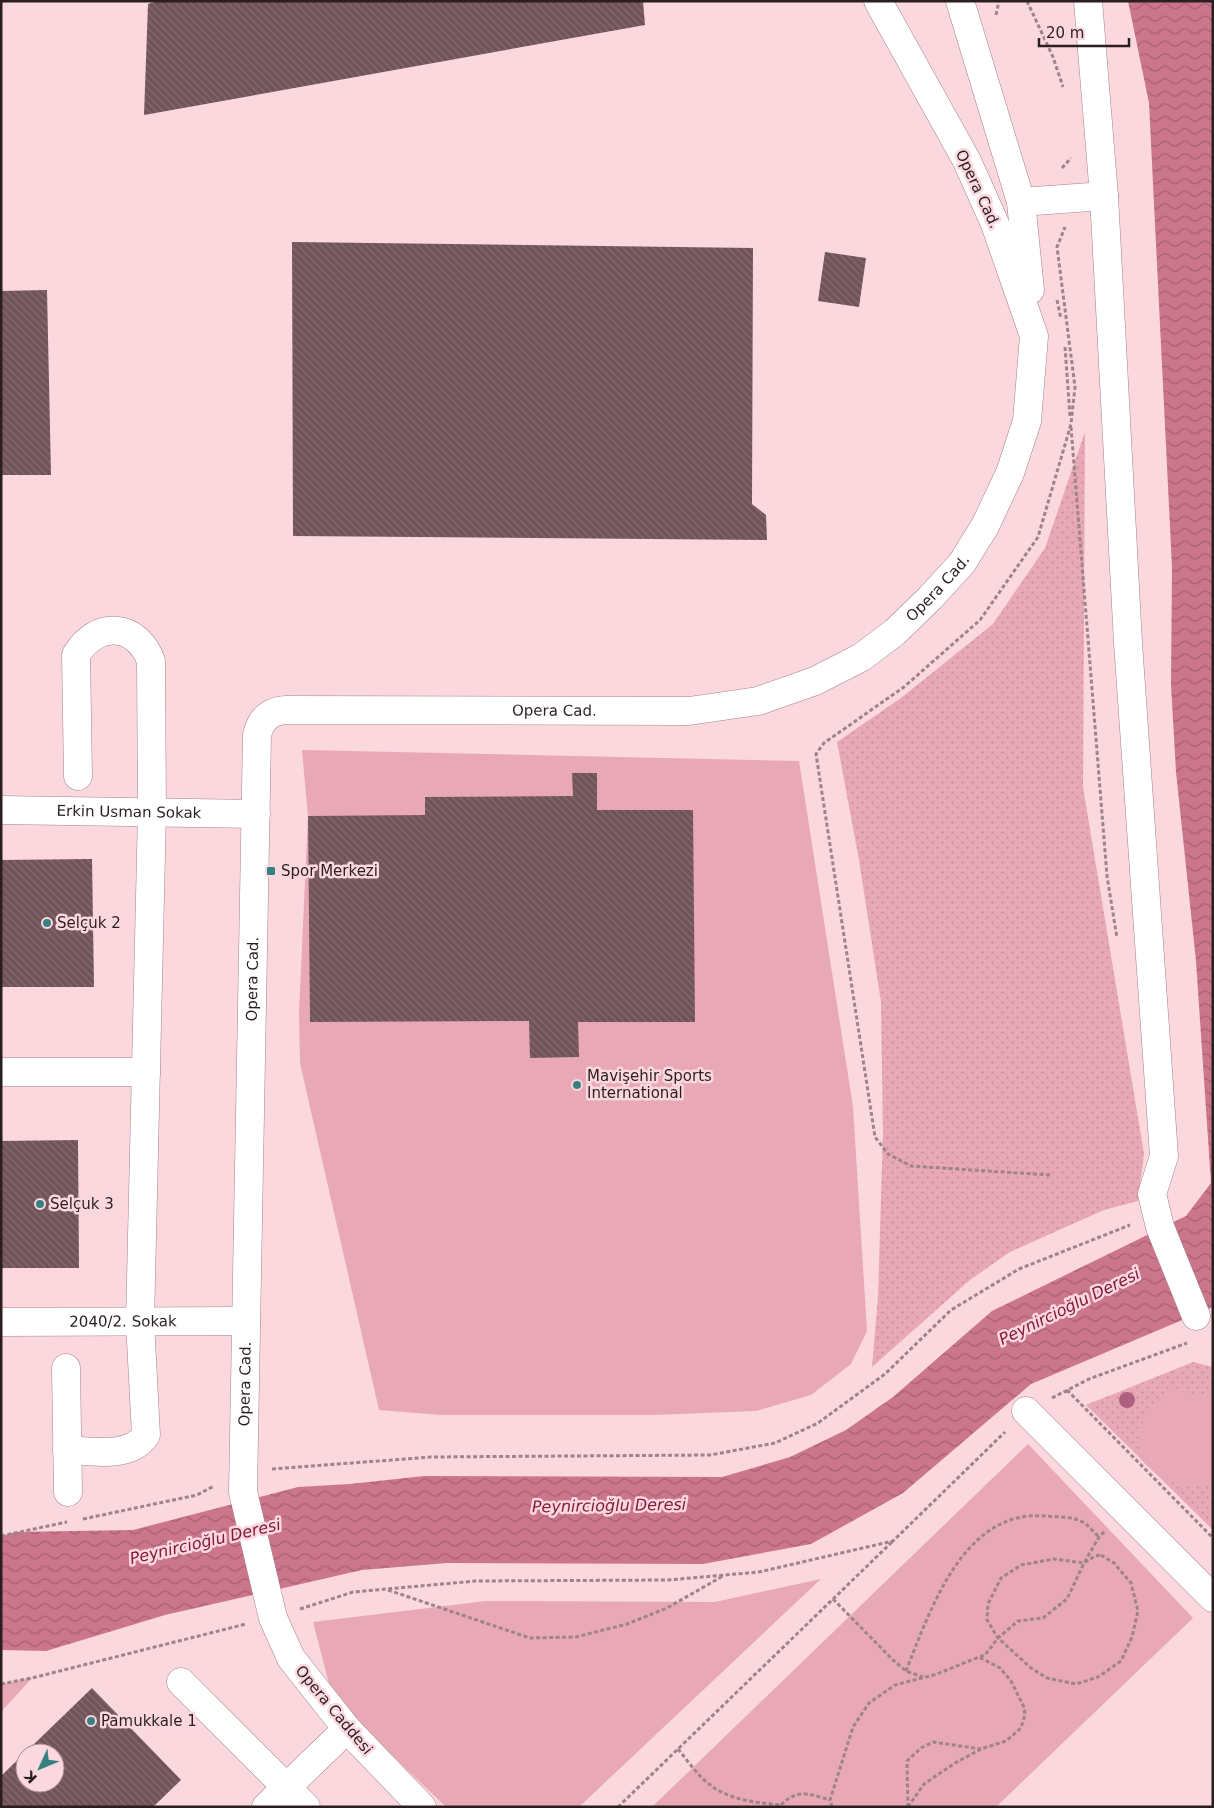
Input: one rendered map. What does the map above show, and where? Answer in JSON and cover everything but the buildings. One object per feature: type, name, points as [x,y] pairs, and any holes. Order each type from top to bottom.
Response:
[{"type":"street","name":"Opera Cad.","points":[[271,1608],[244,1481],[257,735],[259,726],[264,719],[278,710],[690,711],[758,701],[814,681],[862,657],[896,632],[962,563],[985,526],[1010,472],[1027,421],[1034,336],[995,224],[967,161],[878,1]]},
{"type":"street","points":[[960,1],[1021,202],[1034,336]]},
{"type":"street","points":[[1088,1],[1104,196],[1128,643],[1164,1156],[1152,1194],[1159,1221],[1196,1316]]},
{"type":"street","points":[[1021,202],[1104,196]]},
{"type":"street","points":[[67,1450],[121,1451],[137,1445],[146,1435],[140,1322],[152,812],[151,661],[147,650],[139,640],[117,630],[104,631],[93,635],[83,644],[76,655],[78,776]]},
{"type":"street","name":"Erkin Usman Sokak","points":[[1,810],[256,814]]},
{"type":"street","points":[[1,1072],[146,1072]]},
{"type":"street","name":"2040/2. Sokak","points":[[1,1322],[246,1321]]},
{"type":"street","points":[[66,1368],[68,1492]]},
{"type":"street","points":[[1026,1411],[1213,1598]]},
{"type":"street","name":"Opera Caddesi","points":[[271,1608],[291,1658],[347,1729],[422,1807]]},
{"type":"street","points":[[181,1682],[306,1807]]},
{"type":"street","points":[[266,1807],[347,1729]]},
{"type":"path","points":[[1027,1],[1053,57],[1065,92]]},
{"type":"path","points":[[1057,173],[1068,163],[1072,156]]},
{"type":"path","points":[[1050,1175],[912,1166],[888,1154],[875,1137],[816,754],[824,743],[904,687],[980,620],[1038,537],[1071,424],[1107,876],[1118,942]]},
{"type":"path","points":[[1,1536],[197,1495],[244,1481],[431,1457],[710,1455],[775,1443],[818,1423],[831,1414],[885,1374],[951,1310],[1020,1269],[1159,1221]]},
{"type":"path","points":[[618,1807],[1026,1411],[1089,1379],[1190,1342]]},
{"type":"path","points":[[1067,1390],[1213,1538]]},
{"type":"path","points":[[832,1807],[830,1800],[853,1727],[868,1703],[895,1685],[980,1657],[1018,1621],[1043,1618],[1067,1599],[1099,1537],[1126,1511]]},
{"type":"path","points":[[906,1671],[929,1614],[945,1584],[961,1559],[978,1538],[1000,1524],[1021,1516],[1041,1515],[1064,1517],[1084,1523],[1099,1537]]},
{"type":"path","points":[[1,1684],[32,1678],[271,1608],[352,1592],[476,1581],[668,1580],[759,1572],[893,1541]]},
{"type":"path","points":[[1101,1555],[1114,1563],[1130,1583],[1138,1611],[1132,1637],[1121,1661],[1098,1677],[1076,1684],[1047,1678],[1031,1668],[998,1638],[987,1620],[988,1604],[1001,1578],[1021,1565],[1054,1559],[1084,1563],[1095,1556],[1101,1555]]},
{"type":"path","points":[[385,1589],[530,1638],[576,1637],[627,1624],[667,1608],[725,1574]]},
{"type":"path","points":[[833,1599],[892,1660],[906,1671],[924,1677]]},
{"type":"path","points":[[908,1807],[924,1784],[955,1763],[981,1750],[1006,1741],[1021,1728],[1025,1715],[1024,1707],[1010,1681],[1000,1668],[980,1657]]},
{"type":"path","points":[[908,1807],[907,1762],[921,1748],[933,1742],[981,1750]]},
{"type":"path","points":[[678,1749],[710,1785],[735,1796],[758,1803],[781,1806],[791,1796],[805,1793],[830,1800]]},
{"type":"shaded area","points":[[1085,432],[1083,787],[1144,1154],[1138,1201],[1104,1210],[1010,1252],[970,1280],[872,1367],[878,1297],[883,1133],[881,1002],[859,860],[837,742],[901,698],[993,624],[1045,548]]},
{"type":"shaded area","name":"Mavişehir Sports International","points":[[302,750],[799,761],[853,1107],[867,1331],[851,1364],[811,1395],[756,1411],[654,1415],[441,1415],[379,1410],[300,1063],[299,1012],[308,816]]},
{"type":"shaded area","points":[[1193,1362],[1213,1367],[1213,1405],[1207,1397],[1207,1485],[1213,1479],[1213,1530],[1086,1405]]},
{"type":"shaded area","points":[[1169,1388],[1207,1397],[1213,1405],[1213,1479],[1208,1485],[1178,1485],[1156,1474],[1140,1459],[1143,1417]]},
{"type":"shaded area","points":[[1028,1444],[1193,1618],[996,1807],[652,1807]]},
{"type":"shaded area","points":[[821,1579],[579,1807],[446,1807],[333,1699],[313,1622],[486,1601],[715,1602]]},
{"type":"shaded area","points":[[32,1678],[1,1712],[1,1684]]},
{"type":"water","name":"Peynircioğlu Deresi","points":[[1128,1],[1213,1],[1213,1307],[1031,1384],[903,1493],[811,1544],[703,1564],[447,1563],[362,1570],[165,1615],[46,1651],[1,1650],[1,1536],[17,1532],[133,1530],[298,1487],[350,1484],[424,1476],[722,1477],[790,1457],[846,1430],[893,1397],[992,1311],[1186,1216],[1211,1183],[1196,961],[1176,772],[1171,685],[1172,567],[1149,103]]},
{"type":"place","name":"Spor Merkezi","points":[[271,871]]},
{"type":"place","name":"Selçuk 2","points":[[47,923]]},
{"type":"place","name":"Mavişehir Sports International","points":[[577,1085]]},
{"type":"place","name":"Selçuk 3","points":[[40,1204]]},
{"type":"place","name":"Pamukkale 1","points":[[91,1721]]}]
